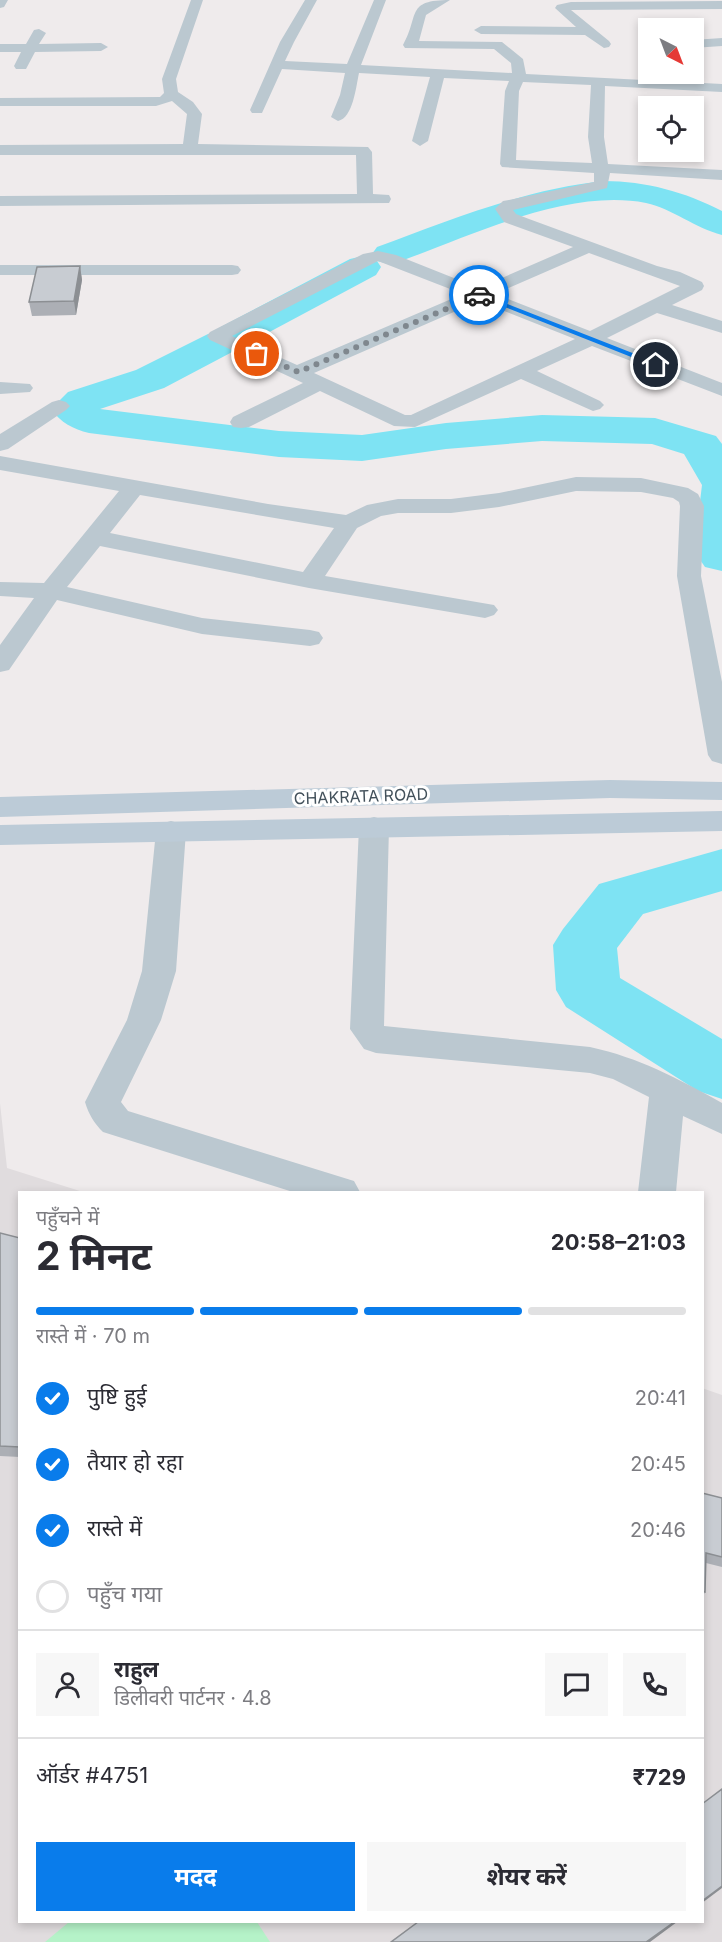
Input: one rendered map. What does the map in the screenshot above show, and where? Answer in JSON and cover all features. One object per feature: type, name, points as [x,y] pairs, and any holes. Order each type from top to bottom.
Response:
[{"type":"main road","name":"CHAKRATA ROAD","points":[[0,807],[610,789],[722,791]]},
{"type":"main road","name":"CHAKRATA ROAD","points":[[0,835],[722,821]]},
{"type":"street","points":[[190,149],[195,114],[188,105],[171,94],[169,79],[197,0]]},
{"type":"street","points":[[256,110],[267,91],[267,86],[291,33],[311,0]]},
{"type":"street","points":[[338,117],[342,111],[353,69],[380,0]]},
{"type":"street","points":[[444,0],[422,11],[416,22],[417,34],[410,45],[497,45]]},
{"type":"street","points":[[604,44],[561,8],[606,3],[667,6],[722,5]]},
{"type":"street","points":[[667,6],[675,18]]},
{"type":"street","points":[[509,206],[508,164],[512,90],[521,66],[477,25],[591,31]]},
{"type":"street","points":[[21,66],[39,33]]},
{"type":"street","points":[[704,41],[722,42]]},
{"type":"street","points":[[0,48],[101,48]]},
{"type":"street","points":[[516,59],[537,60]]},
{"type":"street","points":[[277,65],[722,88]]},
{"type":"street","points":[[420,141],[438,73]]},
{"type":"street","points":[[598,82],[596,137],[603,181],[598,187],[503,209],[510,218],[695,285],[590,339],[415,421],[408,422],[218,336],[345,269],[375,256],[390,259],[590,339],[722,390]]},
{"type":"street","points":[[0,102],[156,102],[165,100],[171,94]]},
{"type":"street","points":[[0,150],[362,150],[364,152],[365,199]]},
{"type":"street","points":[[508,164],[722,175]]},
{"type":"street","points":[[0,201],[383,199]]},
{"type":"street","points":[[298,372],[589,247]]},
{"type":"street","points":[[0,270],[232,270]]},
{"type":"street","points":[[655,306],[722,327]]},
{"type":"street","points":[[520,372],[593,405]]},
{"type":"street","points":[[241,422],[320,383]]},
{"type":"street","points":[[0,388],[23,388]]},
{"type":"street","points":[[0,444],[59,406]]},
{"type":"street","points":[[0,463],[134,488],[349,523]]},
{"type":"street","points":[[309,580],[349,523],[375,510],[398,506],[451,506],[499,500],[576,484],[641,485],[681,494],[690,499],[692,506],[689,576],[722,755]]},
{"type":"street","points":[[0,664],[51,591],[134,488]]},
{"type":"street","points":[[93,537],[309,580],[485,610]]},
{"type":"street","points":[[0,589],[51,591],[202,627],[310,638]]},
{"type":"street","points":[[374,827],[367,1029],[376,1040],[590,1060],[621,1067],[722,1120]]},
{"type":"street","points":[[171,831],[159,971],[144,1020],[103,1102],[106,1112],[117,1122],[338,1191]]},
{"type":"street","points":[[657,1191],[668,1090]]},
{"type":"shaded area","points":[[0,1103],[7,1168],[80,1191],[18,1191],[18,1923],[704,1923],[704,1389],[722,1395],[722,1942],[0,1942]]},
{"type":"green space","points":[[68,1923],[258,1923],[270,1942],[45,1942]]},
{"type":"building","points":[[80,266],[74,301],[29,302],[37,267]]},
{"type":"building","points":[[0,1233],[18,1238],[18,1447],[0,1446]]},
{"type":"building","points":[[704,1494],[722,1498],[722,1557],[706,1553],[705,1592]]},
{"type":"building","points":[[722,1789],[722,1886],[704,1900],[704,1802]]},
{"type":"building","points":[[417,1923],[673,1923],[646,1942],[391,1942]]},
{"type":"waterway","points":[[511,211],[572,195],[620,191],[647,194],[669,200],[722,225]]},
{"type":"waterway","points":[[389,254],[499,214]]},
{"type":"waterway","points":[[235,335],[363,267]]},
{"type":"waterway","points":[[222,342],[150,379],[82,401],[72,409],[89,420],[279,444],[362,448],[446,436],[542,428],[655,431],[701,445],[722,482]]},
{"type":"waterway","points":[[722,488],[718,551],[722,557]]},
{"type":"waterway","points":[[722,870],[621,899],[585,945],[589,990],[722,1072]]},
{"type":"way so far","points":[[257,354],[298,372],[479,295]]},
{"type":"route","points":[[479,295],[656,365]]}]
